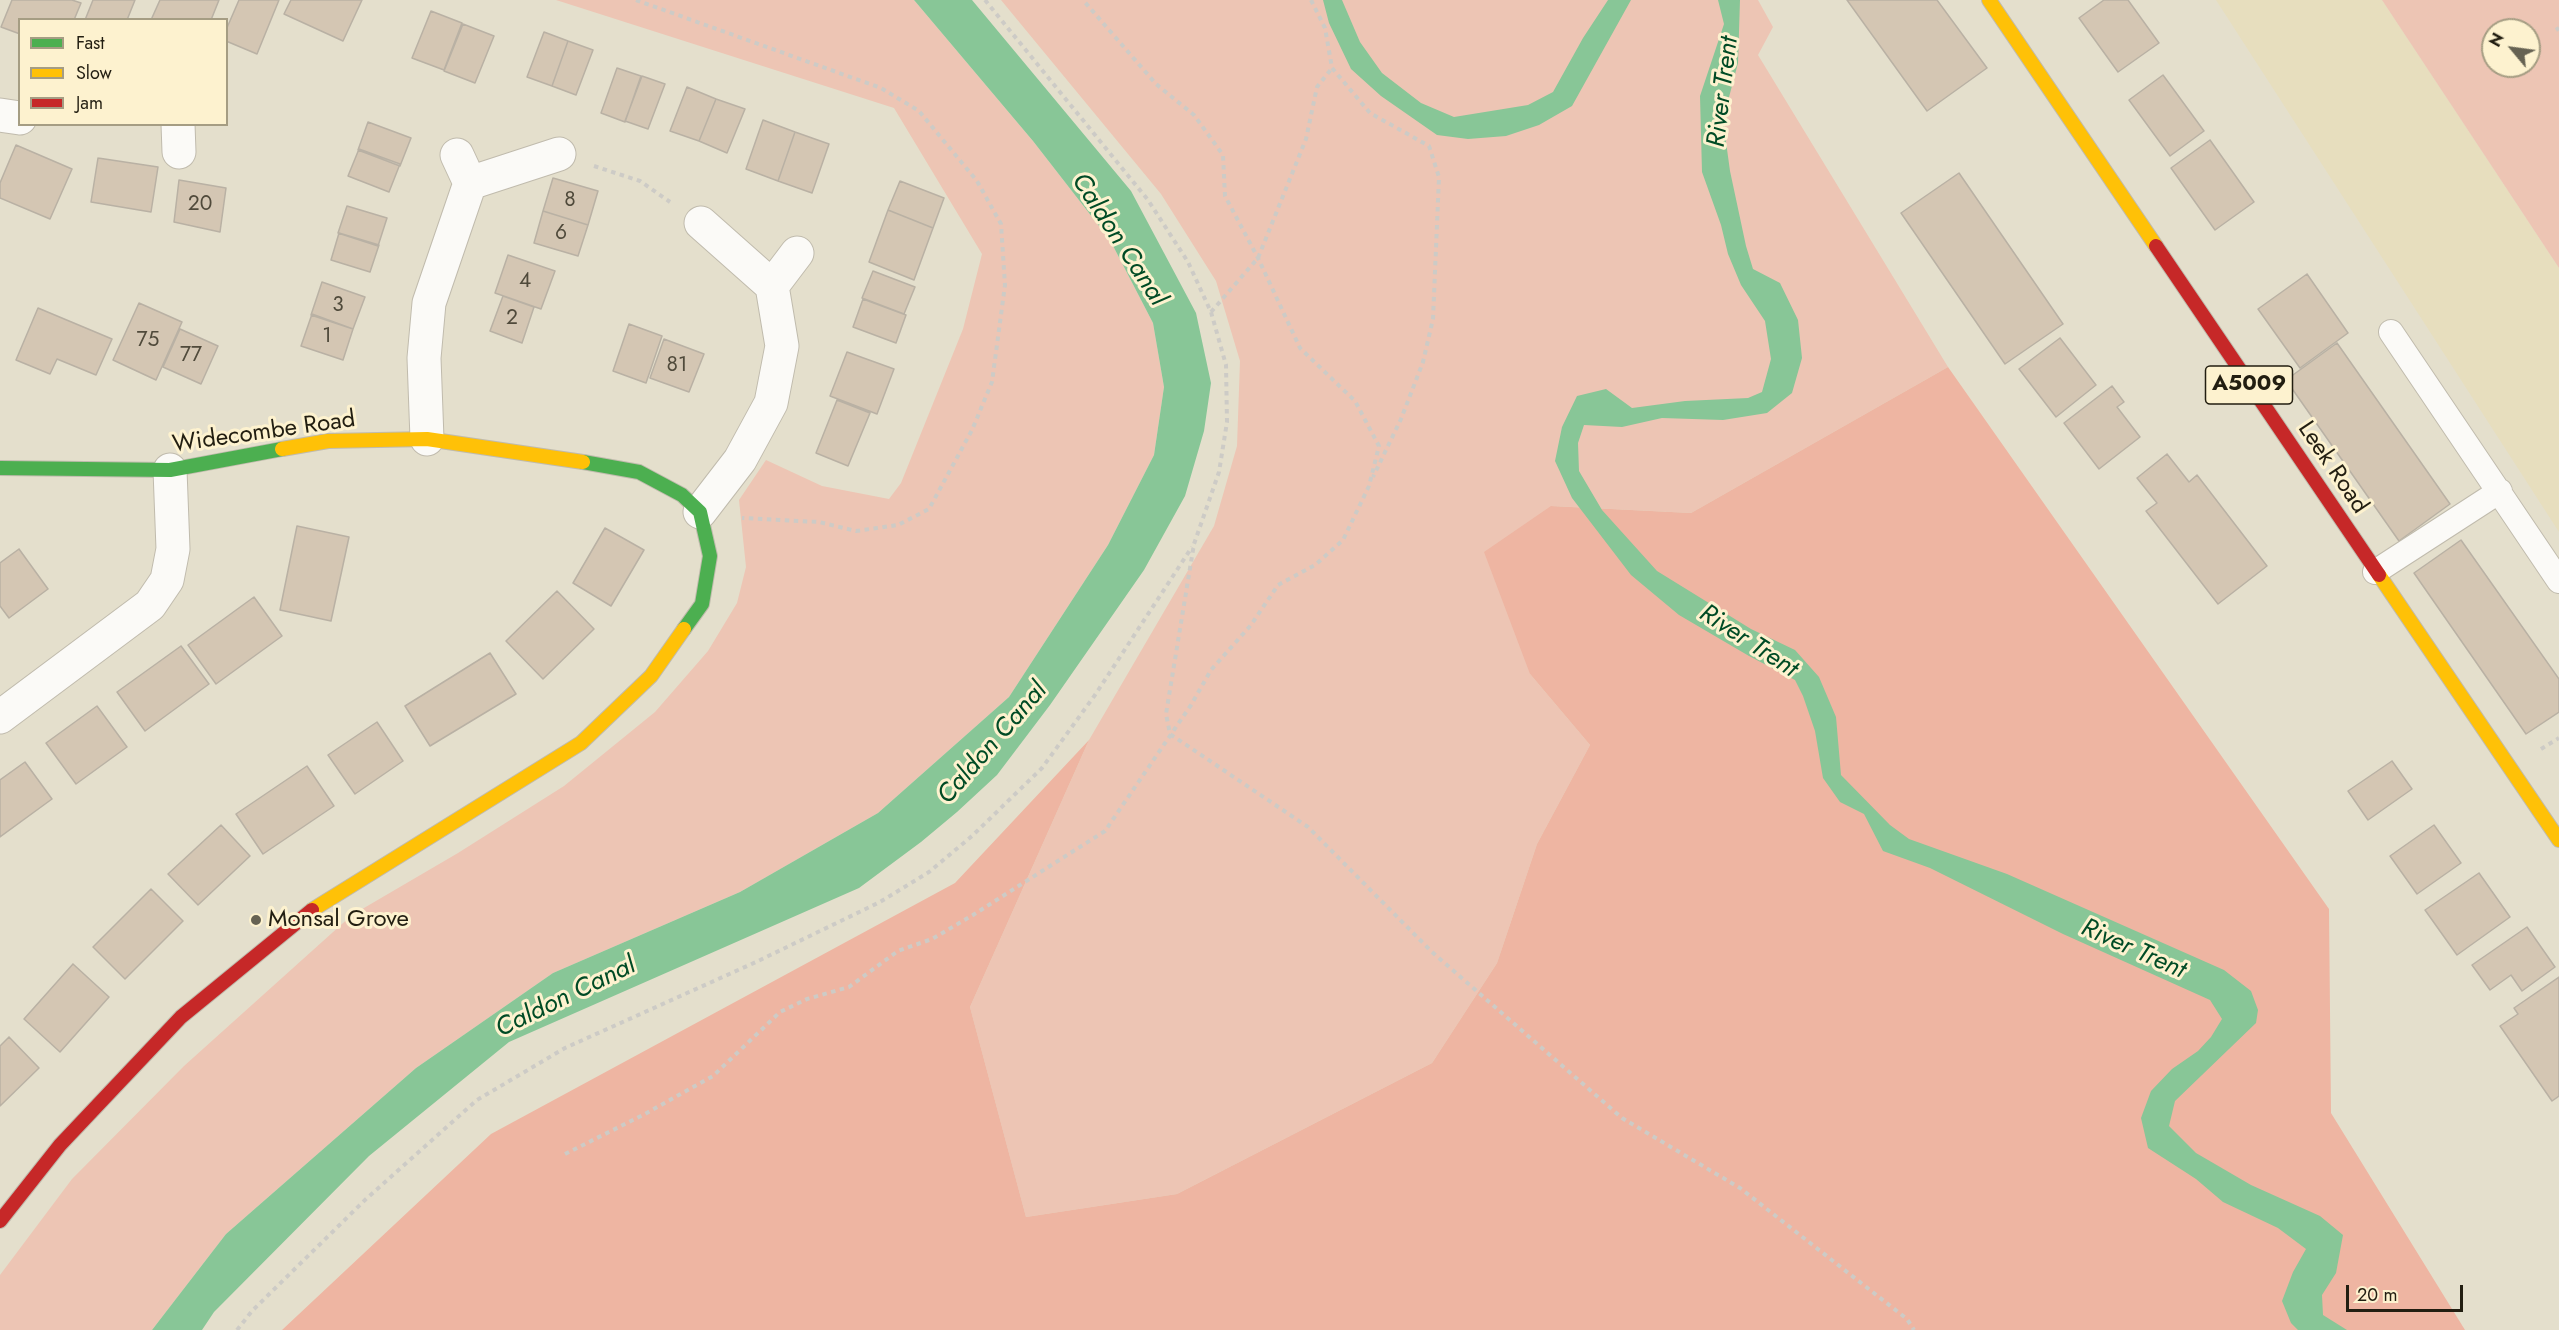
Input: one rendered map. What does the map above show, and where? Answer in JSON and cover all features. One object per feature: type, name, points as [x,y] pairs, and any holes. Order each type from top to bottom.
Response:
[{"type":"street","name":"Leek Road","points":[[1989,0],[2559,840]]},
{"type":"street","points":[[0,115],[18,118]]},
{"type":"street","points":[[427,439],[424,358],[429,303],[464,169],[559,154]]},
{"type":"street","points":[[0,1221],[60,1145],[181,1017],[316,906],[406,849],[496,798],[581,743],[651,676],[702,603],[710,556],[701,517],[740,460],[771,403],[782,346],[772,286],[701,223]]},
{"type":"street","points":[[772,286],[797,253]]},
{"type":"street","name":"Widecombe Road","points":[[0,468],[170,470],[328,441],[427,439],[529,453],[639,472],[682,495],[701,517]]},
{"type":"street","points":[[0,717],[150,605],[167,580],[173,549],[170,470]]},
{"type":"lane","points":[[2391,332],[2559,581]]},
{"type":"lane","points":[[2375,572],[2500,491]]},
{"type":"path","points":[[636,0],[881,88],[919,111],[977,181],[1002,224],[1005,285],[992,382],[972,430],[929,509],[898,525],[856,531],[819,522],[701,517]]},
{"type":"path","points":[[985,0],[1148,200],[1188,262],[1211,312],[1226,365],[1227,422],[1219,472],[1194,544],[1166,714],[1170,734],[1308,827],[1432,952],[1622,1118],[1740,1188],[1907,1319],[1914,1330]]},
{"type":"path","points":[[1083,0],[1156,84],[1194,115],[1223,155],[1225,196],[1258,258],[1300,348],[1355,401],[1379,446],[1369,486]]},
{"type":"path","points":[[565,1154],[643,1115],[713,1076],[780,1012],[807,999],[849,987],[898,951],[932,939],[1105,831],[1191,705],[1211,670],[1251,625],[1278,585],[1315,565],[1343,540],[1401,419],[1423,362],[1433,319],[1439,177],[1429,146],[1370,113],[1332,68],[1325,28],[1311,0]]},
{"type":"path","points":[[1211,312],[1258,258],[1306,139],[1317,87],[1332,68]]},
{"type":"path","points":[[559,154],[640,181],[701,223]]},
{"type":"path","points":[[237,1330],[252,1311],[366,1199],[477,1100],[565,1048],[756,962],[860,912],[929,872],[972,836],[1042,768],[1095,695],[1194,544]]},
{"type":"shaded area","points":[[556,0],[914,0],[1033,141],[1110,240],[1153,323],[1164,387],[1154,455],[1108,545],[1009,697],[878,813],[740,892],[553,973],[416,1068],[226,1234],[152,1330],[0,1330],[0,1275],[72,1179],[184,1066],[352,915],[458,853],[564,786],[655,712],[708,651],[737,603],[746,567],[739,500],[766,460],[822,486],[889,499],[901,483],[963,329],[982,254],[894,108]]},
{"type":"shaded area","points":[[1001,0],[1758,0],[1773,27],[1758,55],[1948,367],[1691,513],[1552,506],[1530,674],[1590,745],[1537,844],[1497,963],[1432,1063],[1177,1194],[1026,1217],[970,1007],[1089,740],[1214,526],[1237,446],[1240,361],[1216,281],[1161,194]]},
{"type":"shaded area","points":[[2216,0],[2382,0],[2559,268],[2559,532]]},
{"type":"shaded area","points":[[2382,0],[2559,0],[2559,268]]},
{"type":"shaded area","points":[[1948,367],[2329,909],[2331,1113],[2465,1330],[282,1330],[491,1134],[955,883],[1089,740],[970,1007],[1026,1217],[1177,1194],[1432,1063],[1497,963],[1537,844],[1590,745],[1530,674],[1484,552],[1551,506],[1691,513]]},
{"type":"water","name":"Caldon Canal","points":[[914,0],[972,0],[1131,191],[1196,313],[1211,383],[1204,431],[1185,496],[1144,570],[1050,705],[997,775],[921,842],[859,888],[509,1042],[369,1156],[214,1312],[202,1330],[152,1330],[226,1234],[416,1068],[553,973],[740,892],[878,813],[1009,697],[1108,545],[1154,455],[1164,387],[1153,323],[1110,240],[1033,141]]},
{"type":"water","points":[[1323,0],[1342,0],[1360,42],[1382,73],[1421,103],[1454,117],[1528,105],[1553,92],[1583,38],[1608,0],[1631,0],[1572,106],[1539,125],[1506,136],[1468,139],[1437,135],[1381,96],[1351,69],[1329,23]]},
{"type":"water","name":"River Trent","points":[[1718,0],[1740,0],[1738,63],[1723,120],[1730,171],[1753,269],[1780,283],[1798,320],[1802,358],[1792,393],[1767,413],[1723,420],[1662,418],[1622,427],[1584,425],[1578,443],[1579,471],[1602,510],[1657,571],[1751,629],[1795,650],[1819,677],[1836,717],[1841,775],[1890,825],[1909,839],[2007,874],[2224,970],[2251,991],[2258,1010],[2256,1023],[2175,1101],[2169,1126],[2196,1153],[2251,1185],[2320,1216],[2343,1235],[2336,1273],[2322,1295],[2323,1315],[2347,1330],[2298,1330],[2291,1323],[2282,1301],[2293,1272],[2306,1249],[2278,1228],[2223,1202],[2196,1179],[2148,1148],[2141,1118],[2151,1091],[2172,1069],[2198,1051],[2211,1037],[2222,1019],[2210,1000],[2063,934],[1930,868],[1883,851],[1864,814],[1840,802],[1823,778],[1815,731],[1795,680],[1679,615],[1631,575],[1572,498],[1555,461],[1562,427],[1577,396],[1606,389],[1632,408],[1685,401],[1748,398],[1762,392],[1771,359],[1765,321],[1741,285],[1728,254],[1721,225],[1702,172],[1700,96],[1724,24]]},
{"type":"building","points":[[12,0],[72,0],[81,3],[75,18],[18,18],[18,33],[1,27]]},
{"type":"building","points":[[93,0],[135,0],[128,18],[86,18]]},
{"type":"building","points":[[160,0],[219,0],[212,18],[152,18]]},
{"type":"building","points":[[239,0],[279,0],[257,54],[228,42],[228,25]]},
{"type":"building","points":[[291,0],[362,0],[343,41],[284,14]]},
{"type":"building","points":[[1847,0],[1937,0],[1987,68],[1927,111]]},
{"type":"building","points":[[2104,0],[2128,0],[2159,43],[2118,72],[2079,18]]},
{"type":"building","points":[[431,11],[462,23],[444,70],[412,58]]},
{"type":"building","points":[[463,24],[494,36],[475,83],[444,71]]},
{"type":"building","points":[[544,32],[568,41],[552,86],[527,77]]},
{"type":"building","points":[[568,41],[593,50],[576,95],[552,86]]},
{"type":"building","points":[[617,68],[641,76],[625,122],[601,113]]},
{"type":"building","points":[[2163,75],[2204,131],[2170,156],[2129,100]]},
{"type":"building","points":[[642,76],[665,84],[648,129],[625,121]]},
{"type":"building","points":[[687,87],[716,99],[699,141],[670,131]]},
{"type":"building","points":[[716,99],[745,109],[727,153],[699,141]]},
{"type":"building","points":[[763,120],[795,132],[778,181],[746,169]]},
{"type":"building","points":[[368,122],[411,138],[400,166],[358,150]]},
{"type":"building","points":[[795,132],[829,144],[812,193],[778,181]]},
{"type":"building","points":[[2210,140],[2254,202],[2215,230],[2171,168]]},
{"type":"building","points":[[16,145],[72,169],[50,219],[0,198],[0,183]]},
{"type":"building","points":[[359,149],[400,164],[389,192],[348,176]]},
{"type":"building","points":[[98,158],[158,167],[151,212],[91,202]]},
{"type":"building","points":[[1959,173],[2063,324],[2005,364],[1901,213]]},
{"type":"building","points":[[553,178],[598,191],[588,225],[543,211]]},
{"type":"building","points":[[179,180],[226,188],[220,232],[174,222]]},
{"type":"building","points":[[900,181],[944,198],[933,228],[888,210]]},
{"type":"building","points":[[347,206],[387,218],[378,246],[338,233]]},
{"type":"building","points":[[888,210],[933,228],[914,280],[869,262]]},
{"type":"building","points":[[543,211],[588,225],[578,256],[534,243]]},
{"type":"building","points":[[339,233],[379,245],[370,272],[331,260]]},
{"type":"building","points":[[508,255],[555,271],[541,309],[495,293]]},
{"type":"building","points":[[873,271],[915,287],[904,314],[862,298]]},
{"type":"building","points":[[2307,274],[2348,333],[2300,368],[2258,309]]},
{"type":"building","points":[[322,282],[365,297],[353,329],[311,315]]},
{"type":"building","points":[[503,296],[534,307],[522,343],[490,331]]},
{"type":"building","points":[[863,299],[906,315],[896,343],[853,327]]},
{"type":"building","points":[[139,303],[182,322],[156,380],[113,360]]},
{"type":"building","points":[[38,308],[112,339],[96,375],[57,359],[50,374],[16,360]]},
{"type":"building","points":[[312,314],[353,329],[343,360],[301,346]]},
{"type":"building","points":[[629,324],[662,336],[646,383],[613,371]]},
{"type":"building","points":[[180,329],[218,346],[201,384],[163,367]]},
{"type":"building","points":[[2060,338],[2096,385],[2056,417],[2019,369]]},
{"type":"building","points":[[664,339],[704,354],[689,392],[650,378]]},
{"type":"building","points":[[2337,343],[2450,504],[2399,541],[2286,380]]},
{"type":"building","points":[[847,352],[894,369],[877,414],[830,396]]},
{"type":"building","points":[[2112,386],[2124,402],[2117,407],[2140,437],[2099,469],[2064,423]]},
{"type":"building","points":[[837,400],[870,413],[848,466],[816,453]]},
{"type":"building","points":[[2167,454],[2189,482],[2197,475],[2267,566],[2218,604],[2146,511],[2157,503],[2137,478]]},
{"type":"building","points":[[297,526],[349,537],[331,621],[280,610]]},
{"type":"building","points":[[605,528],[644,550],[611,606],[573,583]]},
{"type":"building","points":[[2461,540],[2559,679],[2559,712],[2526,734],[2414,573]]},
{"type":"building","points":[[19,549],[48,589],[9,618],[0,606],[0,563]]},
{"type":"building","points":[[557,591],[594,629],[543,679],[506,641]]},
{"type":"building","points":[[254,597],[282,636],[216,684],[188,645]]},
{"type":"building","points":[[181,646],[209,684],[145,731],[117,692]]},
{"type":"building","points":[[490,653],[516,694],[430,746],[405,706]]},
{"type":"building","points":[[97,706],[127,747],[76,784],[46,743]]},
{"type":"building","points":[[377,722],[403,761],[355,794],[328,755]]},
{"type":"building","points":[[2392,761],[2412,789],[2368,820],[2348,791]]},
{"type":"building","points":[[25,762],[52,799],[0,837],[0,780]]},
{"type":"building","points":[[307,766],[334,806],[263,854],[236,814]]},
{"type":"building","points":[[221,825],[250,856],[198,905],[168,874]]},
{"type":"building","points":[[2434,825],[2461,863],[2417,894],[2390,856]]},
{"type":"building","points":[[2479,873],[2510,917],[2457,955],[2425,910]]},
{"type":"building","points":[[151,889],[183,921],[125,979],[93,947]]},
{"type":"building","points":[[2527,927],[2555,967],[2522,991],[2511,975],[2490,990],[2472,965]]},
{"type":"building","points":[[73,964],[109,997],[60,1052],[24,1019]]},
{"type":"building","points":[[2559,977],[2559,1096],[2552,1101],[2500,1026],[2518,1014],[2514,1008]]},
{"type":"building","points":[[9,1037],[39,1068],[0,1106],[0,1046]]},
{"type":"traffic: fast","points":[[0,468],[170,470],[282,449]]},
{"type":"traffic: fast","points":[[583,462],[639,472],[682,495],[700,512],[710,556],[702,604],[684,629]]},
{"type":"traffic: slow","points":[[1989,0],[2156,246]]},
{"type":"traffic: slow","points":[[282,449],[328,441],[427,439],[583,462]]},
{"type":"traffic: slow","points":[[2379,575],[2559,840]]},
{"type":"traffic: slow","points":[[312,910],[581,743],[651,676],[684,629]]},
{"type":"traffic: jam","points":[[2156,246],[2379,575]]},
{"type":"traffic: jam","points":[[0,1221],[60,1145],[181,1017],[312,910]]},
{"type":"place","name":"Monsal Grove","points":[[256,920]]}]
